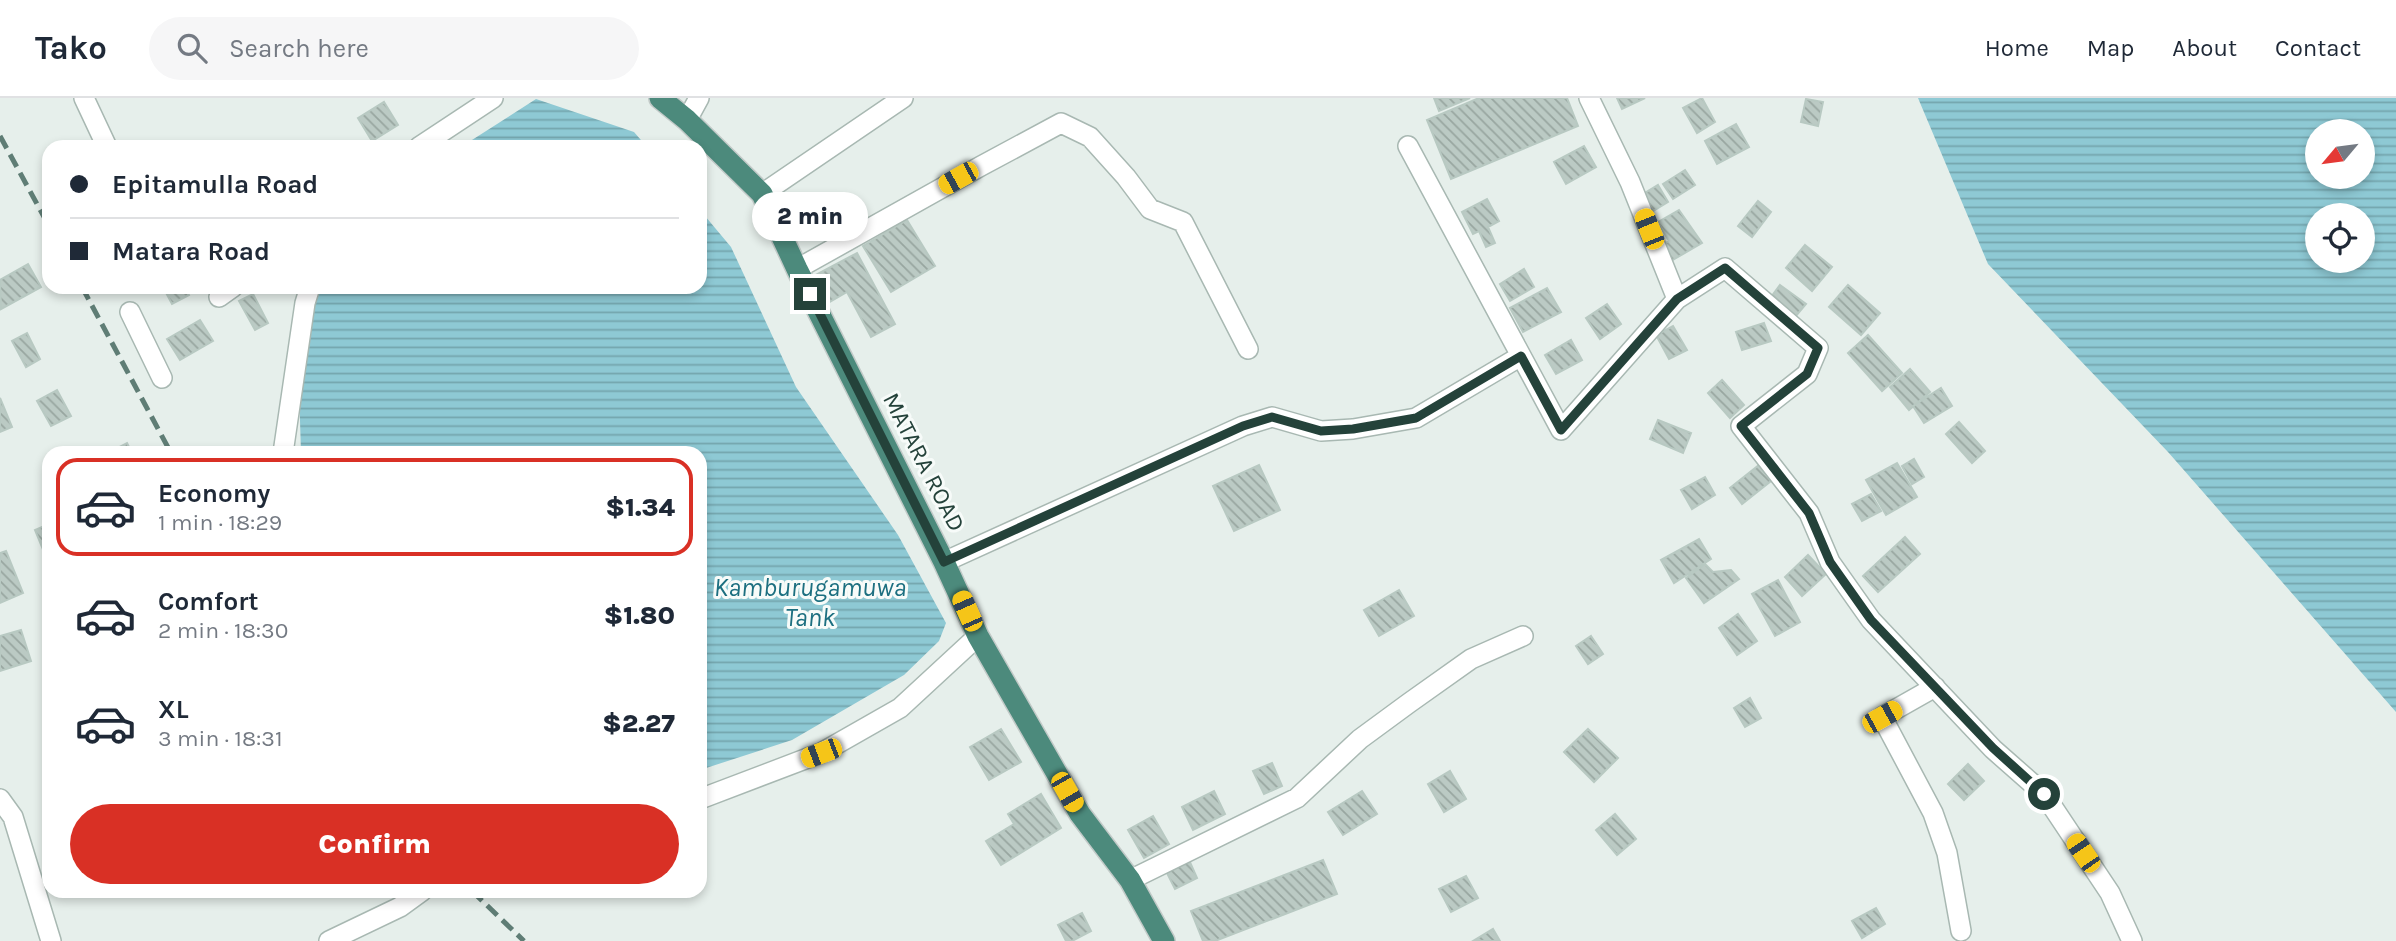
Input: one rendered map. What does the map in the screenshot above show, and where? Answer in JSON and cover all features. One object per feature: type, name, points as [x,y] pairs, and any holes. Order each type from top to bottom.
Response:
[{"type":"highway","name":"MATARA ROAD","points":[[660,98],[687,120],[762,194],[978,636],[1080,814],[1130,880],[1164,941]]},
{"type":"street","points":[[84,98],[104,140]]},
{"type":"street","points":[[430,140],[493,98]]},
{"type":"street","points":[[687,120],[699,98]]},
{"type":"street","points":[[762,194],[903,98]]},
{"type":"street","points":[[1589,98],[1630,182],[1677,299]]},
{"type":"street","points":[[797,269],[1061,124],[1090,137],[1150,209],[1183,222],[1248,349]]},
{"type":"street","points":[[1408,146],[1561,430],[1677,299],[1725,268],[1818,348],[1807,374],[1741,426],[1809,513],[1830,562],[1871,620],[1993,748],[2044,794],[2110,893],[2132,941]]},
{"type":"street","points":[[284,446],[308,294]]},
{"type":"street","points":[[130,312],[162,378]]},
{"type":"street","points":[[944,562],[1243,426],[1272,417],[1321,431],[1353,429],[1416,418],[1521,356]]},
{"type":"street","points":[[707,797],[821,753],[901,708],[978,636]]},
{"type":"street","points":[[1130,880],[1297,798],[1360,739],[1409,703],[1471,660],[1523,636]]},
{"type":"street","points":[[1935,687],[1882,717],[1933,813],[1947,853],[1961,931]]},
{"type":"street","points":[[0,799],[13,817],[51,941]]},
{"type":"street","points":[[329,941],[400,907],[412,898]]},
{"type":"water","points":[[1918,98],[2396,98],[2396,712],[2168,452],[1988,264]]},
{"type":"water","points":[[536,99],[634,132],[641,140],[472,140]]},
{"type":"water","name":"Kamburugamuwa Tank","points":[[707,218],[731,247],[796,387],[898,535],[946,623],[939,641],[904,675],[792,740],[707,768],[707,446],[301,446],[298,356],[318,294],[707,294]]},
{"type":"building","points":[[1434,98],[1470,98],[1439,111]]},
{"type":"building","points":[[1479,98],[1567,98],[1578,126],[1451,179],[1427,120]]},
{"type":"building","points":[[1617,98],[1645,98],[1622,109]]},
{"type":"building","points":[[1702,98],[1715,122],[1697,133],[1683,108]]},
{"type":"building","points":[[1806,99],[1823,102],[1818,126],[1801,122]]},
{"type":"building","points":[[384,102],[398,125],[371,140],[358,118]]},
{"type":"building","points":[[1736,124],[1749,147],[1717,164],[1705,141]]},
{"type":"building","points":[[1584,146],[1596,167],[1566,184],[1554,162]]},
{"type":"building","points":[[1685,170],[1695,185],[1673,199],[1663,184]]},
{"type":"building","points":[[1658,185],[1668,202],[1653,211],[1643,194]]},
{"type":"building","points":[[1487,199],[1499,221],[1488,227],[1495,243],[1486,247],[1479,231],[1473,234],[1462,212]]},
{"type":"building","points":[[1758,201],[1771,212],[1752,237],[1738,226]]},
{"type":"building","points":[[1679,210],[1702,243],[1671,261],[1662,245],[1669,241],[1658,222]]},
{"type":"building","points":[[907,220],[935,266],[891,292],[863,246]]},
{"type":"building","points":[[1805,245],[1832,267],[1812,291],[1786,268]]},
{"type":"building","points":[[857,253],[895,324],[871,337],[847,292],[826,304],[812,277]]},
{"type":"building","points":[[28,264],[41,287],[1,309],[0,280]]},
{"type":"building","points":[[1524,269],[1534,287],[1510,301],[1500,284]]},
{"type":"building","points":[[1780,285],[1806,304],[1796,316],[1771,297]]},
{"type":"building","points":[[1848,285],[1880,313],[1861,335],[1829,307]]},
{"type":"building","points":[[1547,288],[1561,312],[1523,332],[1510,308]]},
{"type":"building","points":[[167,294],[188,294],[189,295],[172,304]]},
{"type":"building","points":[[253,294],[268,323],[255,330],[239,301]]},
{"type":"building","points":[[1607,304],[1621,324],[1600,339],[1586,318]]},
{"type":"building","points":[[200,320],[213,341],[180,360],[167,339]]},
{"type":"building","points":[[1764,323],[1771,341],[1742,350],[1736,332]]},
{"type":"building","points":[[1673,326],[1687,350],[1669,359],[1656,335]]},
{"type":"building","points":[[27,333],[40,359],[26,367],[12,341]]},
{"type":"building","points":[[1868,335],[1902,373],[1882,391],[1848,353]]},
{"type":"building","points":[[1571,340],[1582,360],[1556,374],[1545,355]]},
{"type":"building","points":[[1910,369],[1930,392],[1909,410],[1890,387]]},
{"type":"building","points":[[1722,380],[1744,405],[1730,418],[1708,393]]},
{"type":"building","points":[[1941,388],[1952,406],[1924,423],[1913,406]]},
{"type":"building","points":[[57,390],[71,416],[51,426],[37,401]]},
{"type":"building","points":[[0,398],[12,427],[0,432]]},
{"type":"building","points":[[1658,420],[1691,433],[1683,453],[1650,439]]},
{"type":"building","points":[[1959,422],[1985,451],[1972,463],[1946,434]]},
{"type":"building","points":[[1914,459],[1924,477],[1912,484],[1902,466]]},
{"type":"building","points":[[1897,463],[1917,497],[1886,515],[1866,480]]},
{"type":"building","points":[[1259,465],[1280,510],[1234,531],[1213,486]]},
{"type":"building","points":[[1759,465],[1771,481],[1742,504],[1730,488]]},
{"type":"building","points":[[1705,477],[1715,495],[1692,509],[1681,490]]},
{"type":"building","points":[[1871,494],[1881,511],[1862,521],[1852,504]]},
{"type":"building","points":[[42,527],[42,547],[35,530]]},
{"type":"building","points":[[1905,537],[1920,554],[1878,592],[1863,576]]},
{"type":"building","points":[[1699,539],[1711,559],[1674,583],[1661,560]]},
{"type":"building","points":[[6,551],[23,593],[0,603],[0,553]]},
{"type":"building","points":[[1808,555],[1826,574],[1802,596],[1785,577]]},
{"type":"building","points":[[1705,564],[1713,572],[1731,570],[1739,579],[1704,603],[1686,578]]},
{"type":"building","points":[[1778,580],[1800,622],[1775,636],[1752,594]]},
{"type":"building","points":[[1399,590],[1414,616],[1379,636],[1364,610]]},
{"type":"building","points":[[1738,614],[1757,641],[1737,655],[1719,628]]},
{"type":"building","points":[[21,630],[31,661],[0,671],[0,636]]},
{"type":"building","points":[[1591,636],[1603,654],[1588,664],[1576,646]]},
{"type":"building","points":[[1750,698],[1761,718],[1745,727],[1734,708]]},
{"type":"building","points":[[1001,729],[1021,762],[989,780],[970,747]]},
{"type":"building","points":[[1588,729],[1618,758],[1594,782],[1564,752]]},
{"type":"building","points":[[1272,763],[1282,786],[1264,794],[1253,771]]},
{"type":"building","points":[[1968,764],[1984,781],[1964,800],[1948,784]]},
{"type":"building","points":[[1450,771],[1466,799],[1444,812],[1428,784]]},
{"type":"building","points":[[1214,791],[1225,814],[1193,830],[1182,807]]},
{"type":"building","points":[[1362,791],[1377,814],[1343,835],[1328,812]]},
{"type":"building","points":[[1041,794],[1061,828],[1001,865],[986,841],[1014,824],[1008,814]]},
{"type":"building","points":[[1615,814],[1636,839],[1617,855],[1596,830]]},
{"type":"building","points":[[1153,816],[1169,844],[1144,858],[1128,830]]},
{"type":"building","points":[[1189,860],[1197,878],[1175,889],[1166,871]]},
{"type":"building","points":[[1323,860],[1337,894],[1215,941],[1203,941],[1191,911]]},
{"type":"building","points":[[1466,876],[1478,898],[1451,912],[1439,889]]},
{"type":"building","points":[[1876,908],[1885,924],[1862,938],[1852,921]]},
{"type":"building","points":[[1082,913],[1091,931],[1072,941],[1066,941],[1058,925]]},
{"type":"building","points":[[1493,929],[1500,941],[1473,941]]},
{"type":"railway","points":[[0,136],[42,213]]},
{"type":"railway","points":[[86,294],[167,446]]},
{"type":"railway","points":[[479,898],[524,941]]},
{"type":"route","points":[[810,294],[944,562],[1243,426],[1272,417],[1321,431],[1353,429],[1416,418],[1521,356],[1561,430],[1677,299],[1725,268],[1818,348],[1807,374],[1741,426],[1809,513],[1830,562],[1871,620],[1993,748],[2044,794]]}]
